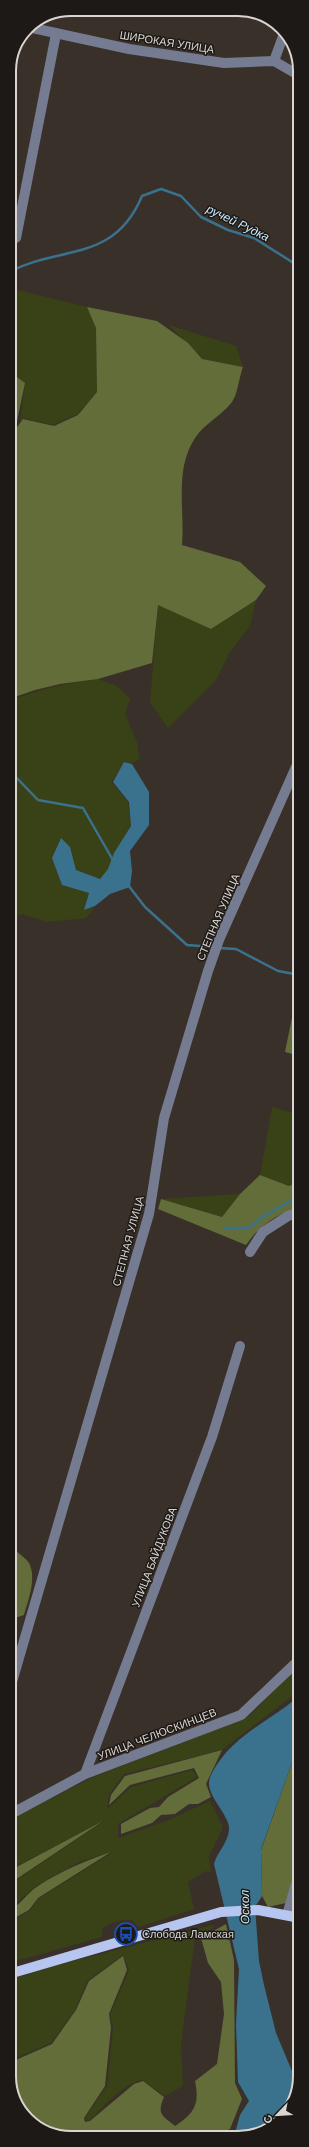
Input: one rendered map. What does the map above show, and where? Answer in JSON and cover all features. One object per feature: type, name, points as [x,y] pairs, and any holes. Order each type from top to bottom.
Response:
[{"type":"main road","points":[[16,1972],[221,1912],[258,1910],[293,1916]]},
{"type":"street","name":"ШИРОКАЯ УЛИЦА","points":[[36,29],[128,49],[224,63],[274,61]]},
{"type":"street","points":[[16,238],[56,34]]},
{"type":"street","points":[[282,39],[274,61],[293,72]]},
{"type":"street","name":"СТЕПНАЯ УЛИЦА","points":[[16,1668],[150,1214],[164,1118],[214,953],[293,774]]},
{"type":"street","points":[[250,1252],[264,1232],[293,1214]]},
{"type":"street","name":"УЛИЦА БАЙДУКОВА","points":[[85,1774],[212,1437],[240,1346]]},
{"type":"street","name":"УЛИЦА ЧЕЛЮСКИНЦЕВ","points":[[16,1811],[85,1774],[241,1715],[293,1666]]},
{"type":"street","points":[[287,1915],[293,1894]]},
{"type":"green space","points":[[16,290],[87,307],[96,328],[97,392],[78,414],[53,425],[23,418],[20,422],[25,383],[16,376]]},
{"type":"green space","points":[[87,307],[157,321],[188,343],[202,359],[243,367],[236,394],[232,402],[199,433],[189,450],[182,477],[182,545],[240,562],[266,586],[256,600],[211,629],[158,605],[152,663],[98,679],[60,684],[16,697],[16,428],[23,419],[54,426],[78,415],[97,392],[96,328]]},
{"type":"green space","points":[[169,325],[236,346],[243,367],[202,359]]},
{"type":"green space","points":[[16,376],[25,383],[16,422]]},
{"type":"green space","points":[[256,600],[250,626],[230,652],[216,680],[168,728],[150,702],[158,604],[211,629]]},
{"type":"green space","points":[[98,679],[117,686],[130,699],[125,714],[138,745],[139,759],[133,763],[124,762],[112,782],[128,802],[131,826],[114,853],[108,869],[100,879],[76,870],[70,847],[60,839],[52,858],[62,885],[89,893],[84,910],[95,907],[86,918],[47,922],[22,914],[16,916],[16,698],[31,693],[75,682]]},
{"type":"green space","points":[[293,1013],[293,1054],[285,1052]]},
{"type":"green space","points":[[272,1107],[293,1113],[293,1184],[289,1186],[260,1175]]},
{"type":"green space","points":[[260,1175],[289,1186],[293,1184],[293,1210],[269,1221],[251,1238],[246,1245],[158,1209],[161,1199],[222,1217],[240,1194]]},
{"type":"green space","points":[[240,1194],[222,1217],[161,1199]]},
{"type":"green space","points":[[16,1551],[29,1563],[32,1575],[32,1582],[24,1615],[16,1618]]},
{"type":"green space","points":[[293,1670],[293,1695],[222,1750],[124,1774],[109,1795],[107,1809],[131,1787],[192,1770],[197,1777],[118,1824],[118,1838],[166,1821],[210,1801],[223,1827],[209,1857],[211,1873],[206,1871],[188,1882],[194,1909],[139,1927],[132,1920],[124,1920],[109,1924],[102,1929],[102,1937],[16,1961],[16,1918],[30,1911],[38,1899],[113,1852],[81,1861],[36,1886],[16,1903],[16,1880],[104,1821],[16,1866],[16,1816],[93,1777],[239,1721],[251,1714]]},
{"type":"green space","points":[[222,1750],[206,1784],[211,1797],[198,1804],[189,1804],[175,1814],[161,1815],[152,1823],[121,1834],[121,1824],[150,1808],[159,1807],[168,1797],[199,1778],[194,1768],[130,1785],[109,1805],[111,1795],[125,1776]]},
{"type":"green space","points":[[293,1760],[293,1877],[286,1903],[268,1907],[262,1896],[261,1850]]},
{"type":"green space","points":[[103,1821],[16,1879],[16,1867]]},
{"type":"green space","points":[[111,1852],[38,1898],[29,1910],[16,1917],[16,1906],[38,1886],[73,1867]]},
{"type":"green space","points":[[226,1924],[234,1960],[235,2083],[242,2099],[230,2129],[225,2131],[71,2131],[50,2127],[38,2120],[25,2106],[20,2097],[16,2079],[16,2061],[52,2044],[76,2010],[89,1981],[123,1956],[127,1970],[109,2014],[111,2028],[105,2086],[84,2118],[85,2122],[90,2121],[134,2084],[143,2081],[164,2097],[161,2111],[166,2119],[175,2126],[187,2117],[194,2108],[196,2102],[197,2096],[195,2081],[217,2064],[224,2014],[221,1982],[208,1963],[201,1938]]},
{"type":"green space","points":[[213,1925],[213,1928],[195,1938],[181,2044],[183,2086],[165,2096],[142,2080],[121,2091],[90,2120],[87,2121],[85,2118],[107,2086],[113,2028],[110,2015],[129,1970],[123,1955],[88,1980],[75,2010],[51,2043],[16,2058],[16,1978],[50,1967]]},
{"type":"water","points":[[124,762],[132,764],[149,792],[149,825],[130,851],[132,871],[130,887],[110,894],[95,906],[84,910],[89,893],[62,885],[52,858],[61,838],[70,847],[76,870],[100,879],[108,869],[114,853],[131,826],[129,802],[113,782]]},
{"type":"water","name":"Оскол","points":[[293,1701],[293,1760],[261,1849],[262,1896],[255,1907],[259,1961],[276,2033],[293,2073],[292,2086],[289,2097],[284,2106],[271,2120],[252,2129],[236,2131],[240,2115],[249,2101],[238,2082],[236,2024],[239,1969],[214,1864],[217,1855],[227,1839],[229,1825],[227,1819],[212,1795],[209,1781],[211,1774],[224,1754],[234,1744]]},
{"type":"waterway","name":"ручей Рудка","points":[[16,269],[48,258],[84,249],[101,242],[117,232],[130,217],[142,196],[161,189],[181,196],[201,217],[228,230],[254,238],[293,263]]},
{"type":"waterway","points":[[16,777],[38,800],[83,808],[114,862]]},
{"type":"waterway","points":[[128,885],[145,907],[187,945],[213,947]]},
{"type":"waterway","points":[[218,948],[236,949],[278,971],[293,974]]},
{"type":"waterway","points":[[225,1228],[248,1228],[264,1216],[293,1199]]},
{"type":"place","name":"Слобода Ламская","points":[[126,1934]]}]
